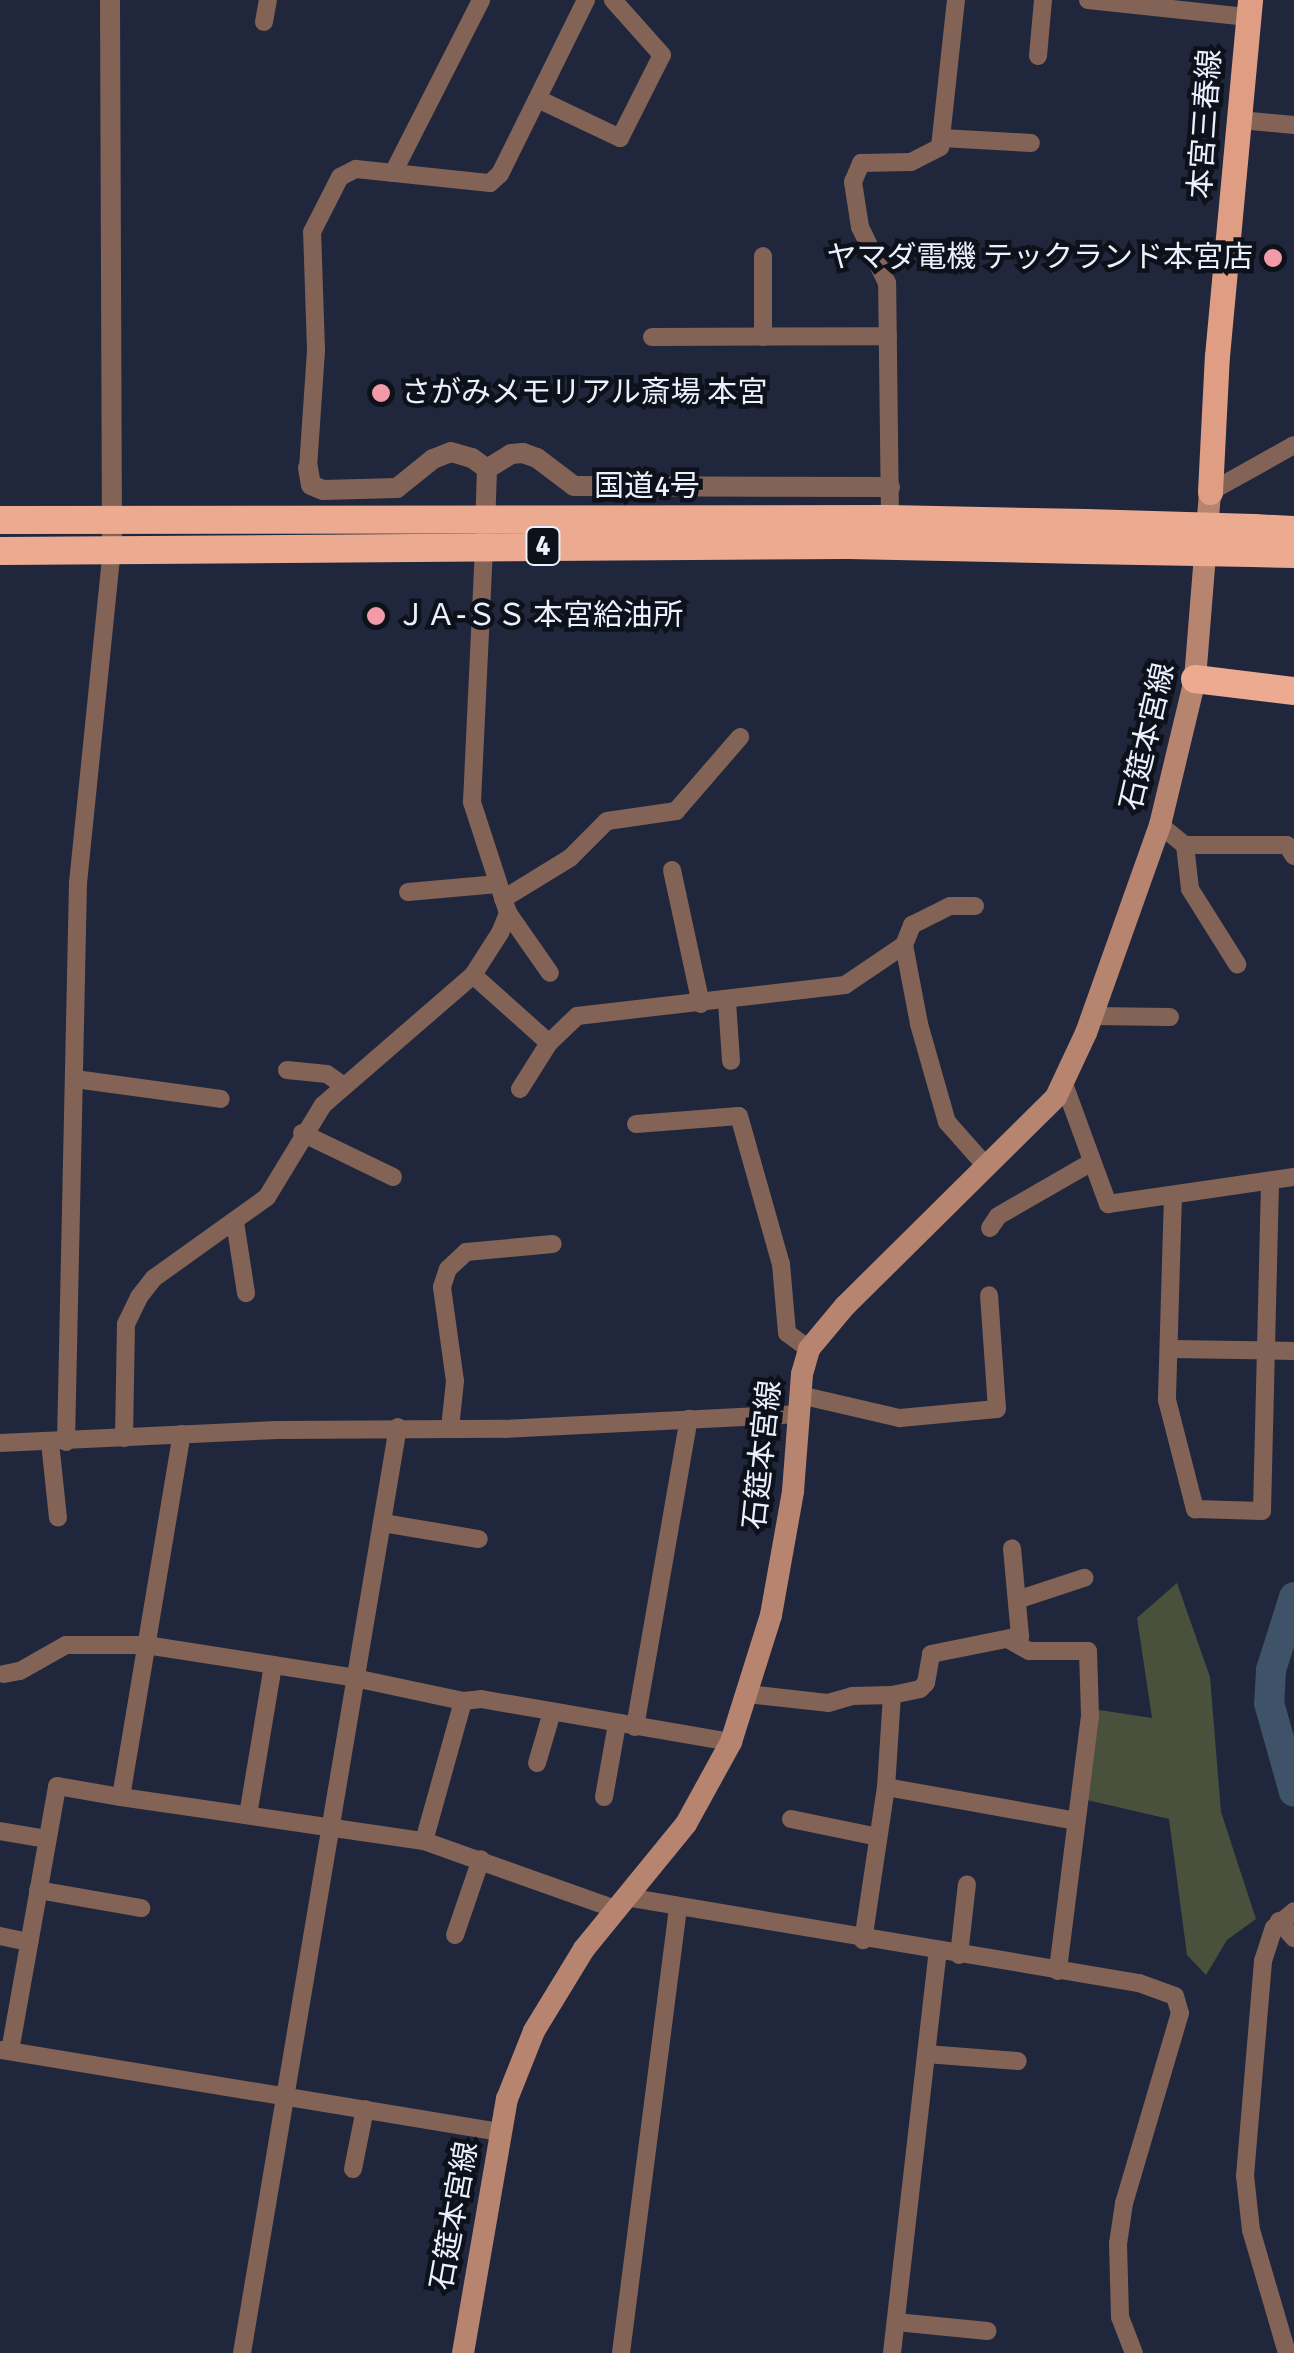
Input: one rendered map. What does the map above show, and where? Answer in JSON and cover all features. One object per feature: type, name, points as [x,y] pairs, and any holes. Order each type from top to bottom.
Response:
[{"type":"highway","name":"国道4号","points":[[0,552],[890,519],[1085,537]]},
{"type":"highway","name":"国道4号","points":[[0,520],[484,533],[1253,541],[1294,554]]},
{"type":"highway","name":"国道4号","points":[[1253,541],[1294,530]]},
{"type":"highway","points":[[1196,679],[1294,691]]},
{"type":"main road","name":"本宮三春線","points":[[1210,492],[1217,356],[1249,8]]},
{"type":"main road","name":"石筵本宮線","points":[[464,2353],[507,2099],[534,2031],[557,1988],[620,1903],[686,1824],[730,1742],[747,1694],[771,1615],[808,1349],[1064,1084],[1093,1016],[1160,825],[1196,679],[1210,492]]},
{"type":"street","points":[[58,1518],[78,883],[112,550],[110,0]]},
{"type":"street","points":[[264,22],[268,0]]},
{"type":"street","points":[[394,172],[481,0]]},
{"type":"street","points":[[487,469],[472,458],[451,452],[433,458],[397,488],[343,490],[310,485],[316,350],[312,232],[340,177],[356,170],[490,183],[500,174],[586,0]]},
{"type":"street","points":[[538,99],[620,138],[662,55],[612,0]]},
{"type":"street","points":[[890,519],[887,283],[860,227],[853,182],[860,163],[911,162],[940,147],[956,0]]},
{"type":"street","points":[[1038,56],[1043,0]]},
{"type":"street","points":[[1088,0],[1249,8]]},
{"type":"street","points":[[1240,120],[1294,126]]},
{"type":"street","points":[[942,138],[1031,143]]},
{"type":"street","points":[[763,256],[764,337]]},
{"type":"street","points":[[652,338],[888,336]]},
{"type":"street","points":[[1210,492],[1294,444]]},
{"type":"street","points":[[487,469],[511,454],[523,454],[537,458],[574,486],[890,487]]},
{"type":"street","points":[[487,469],[472,802],[503,899],[550,972]]},
{"type":"street","points":[[408,892],[503,899],[570,858],[607,820],[676,811],[740,737]]},
{"type":"street","points":[[1160,825],[1186,845],[1288,845],[1294,856]]},
{"type":"street","points":[[1186,845],[1190,889],[1237,964]]},
{"type":"street","points":[[672,870],[700,1004]]},
{"type":"street","points":[[124,1438],[126,1324],[138,1297],[154,1278],[267,1197],[302,1133],[344,1086],[473,975],[503,899]]},
{"type":"street","points":[[975,906],[950,906],[912,924],[904,945],[919,1024],[947,1122],[985,1166]]},
{"type":"street","points":[[520,1089],[549,1043],[578,1016],[726,1002],[845,985],[904,945]]},
{"type":"street","points":[[473,975],[549,1043]]},
{"type":"street","points":[[726,1002],[730,1062]]},
{"type":"street","points":[[1093,1016],[1170,1017]]},
{"type":"street","points":[[287,1070],[327,1074],[344,1086]]},
{"type":"street","points":[[74,1079],[221,1100]]},
{"type":"street","points":[[1064,1084],[1108,1204],[1294,1177]]},
{"type":"street","points":[[636,1124],[739,1116],[781,1264],[787,1334],[808,1349]]},
{"type":"street","points":[[302,1133],[393,1177]]},
{"type":"street","points":[[990,1228],[998,1216],[1090,1163]]},
{"type":"street","points":[[1173,1195],[1167,1400],[1195,1509],[1262,1512],[1270,1180]]},
{"type":"street","points":[[235,1222],[246,1293]]},
{"type":"street","points":[[450,1428],[456,1381],[442,1287],[448,1269],[466,1252],[553,1244]]},
{"type":"street","points":[[0,1444],[182,1434],[689,1419],[801,1404],[900,1418],[997,1410],[990,1294]]},
{"type":"street","points":[[1171,1349],[1294,1351]]},
{"type":"street","points":[[604,1797],[626,1725],[689,1419]]},
{"type":"street","points":[[242,2353],[398,1427]]},
{"type":"street","points":[[121,1797],[182,1434]]},
{"type":"street","points":[[383,1523],[479,1539]]},
{"type":"street","points":[[747,1694],[828,1703],[852,1696],[920,1690],[926,1683],[931,1654],[1011,1641],[1020,1636],[1012,1548]]},
{"type":"street","points":[[1017,1600],[1084,1578]]},
{"type":"street","points":[[1011,1641],[1028,1650],[1088,1651],[1090,1716],[1058,1971]]},
{"type":"street","points":[[4,1674],[20,1671],[66,1645],[146,1645],[464,1701],[480,1700],[730,1742]]},
{"type":"street","points":[[248,1815],[273,1665]]},
{"type":"street","points":[[863,1940],[886,1787],[892,1695]]},
{"type":"street","points":[[424,1841],[464,1701]]},
{"type":"street","points":[[536,1762],[552,1712]]},
{"type":"street","points":[[500,2132],[5,2050],[30,1942],[56,1786],[424,1841],[620,1903],[678,1908],[1138,1983],[1167,1992],[1180,2003],[1124,2203],[1117,2293],[1134,2353]]},
{"type":"street","points":[[886,1787],[1076,1821]]},
{"type":"street","points":[[791,1820],[878,1837]]},
{"type":"street","points":[[0,1831],[47,1840]]},
{"type":"street","points":[[455,1935],[481,1859]]},
{"type":"street","points":[[959,1955],[967,1884]]},
{"type":"street","points":[[38,1890],[140,1908]]},
{"type":"street","points":[[621,2353],[678,1908]]},
{"type":"street","points":[[1285,1916],[1294,1938]]},
{"type":"street","points":[[1285,1916],[1263,1961],[1246,2176],[1252,2230],[1286,2353]]},
{"type":"street","points":[[0,1936],[30,1942]]},
{"type":"street","points":[[892,2353],[938,1951]]},
{"type":"street","points":[[926,2054],[1018,2061]]},
{"type":"street","points":[[352,2169],[365,2109]]},
{"type":"street","points":[[896,2322],[988,2331]]},
{"type":"green space","points":[[1177,1583],[1210,1677],[1221,1812],[1256,1919],[1227,1940],[1206,1975],[1187,1955],[1169,1819],[1087,1800],[1099,1710],[1152,1718],[1137,1618]]},
{"type":"waterway","points":[[1294,1597],[1271,1670],[1269,1703],[1294,1792]]},
{"type":"place","name":"ヤマダ電機 テックランド本宮店","points":[[1273,258]]},
{"type":"place","name":"さがみメモリアル斎場 本宮","points":[[381,393]]},
{"type":"place","name":"ＪＡ-ＳＳ 本宮給油所","points":[[376,616]]}]
